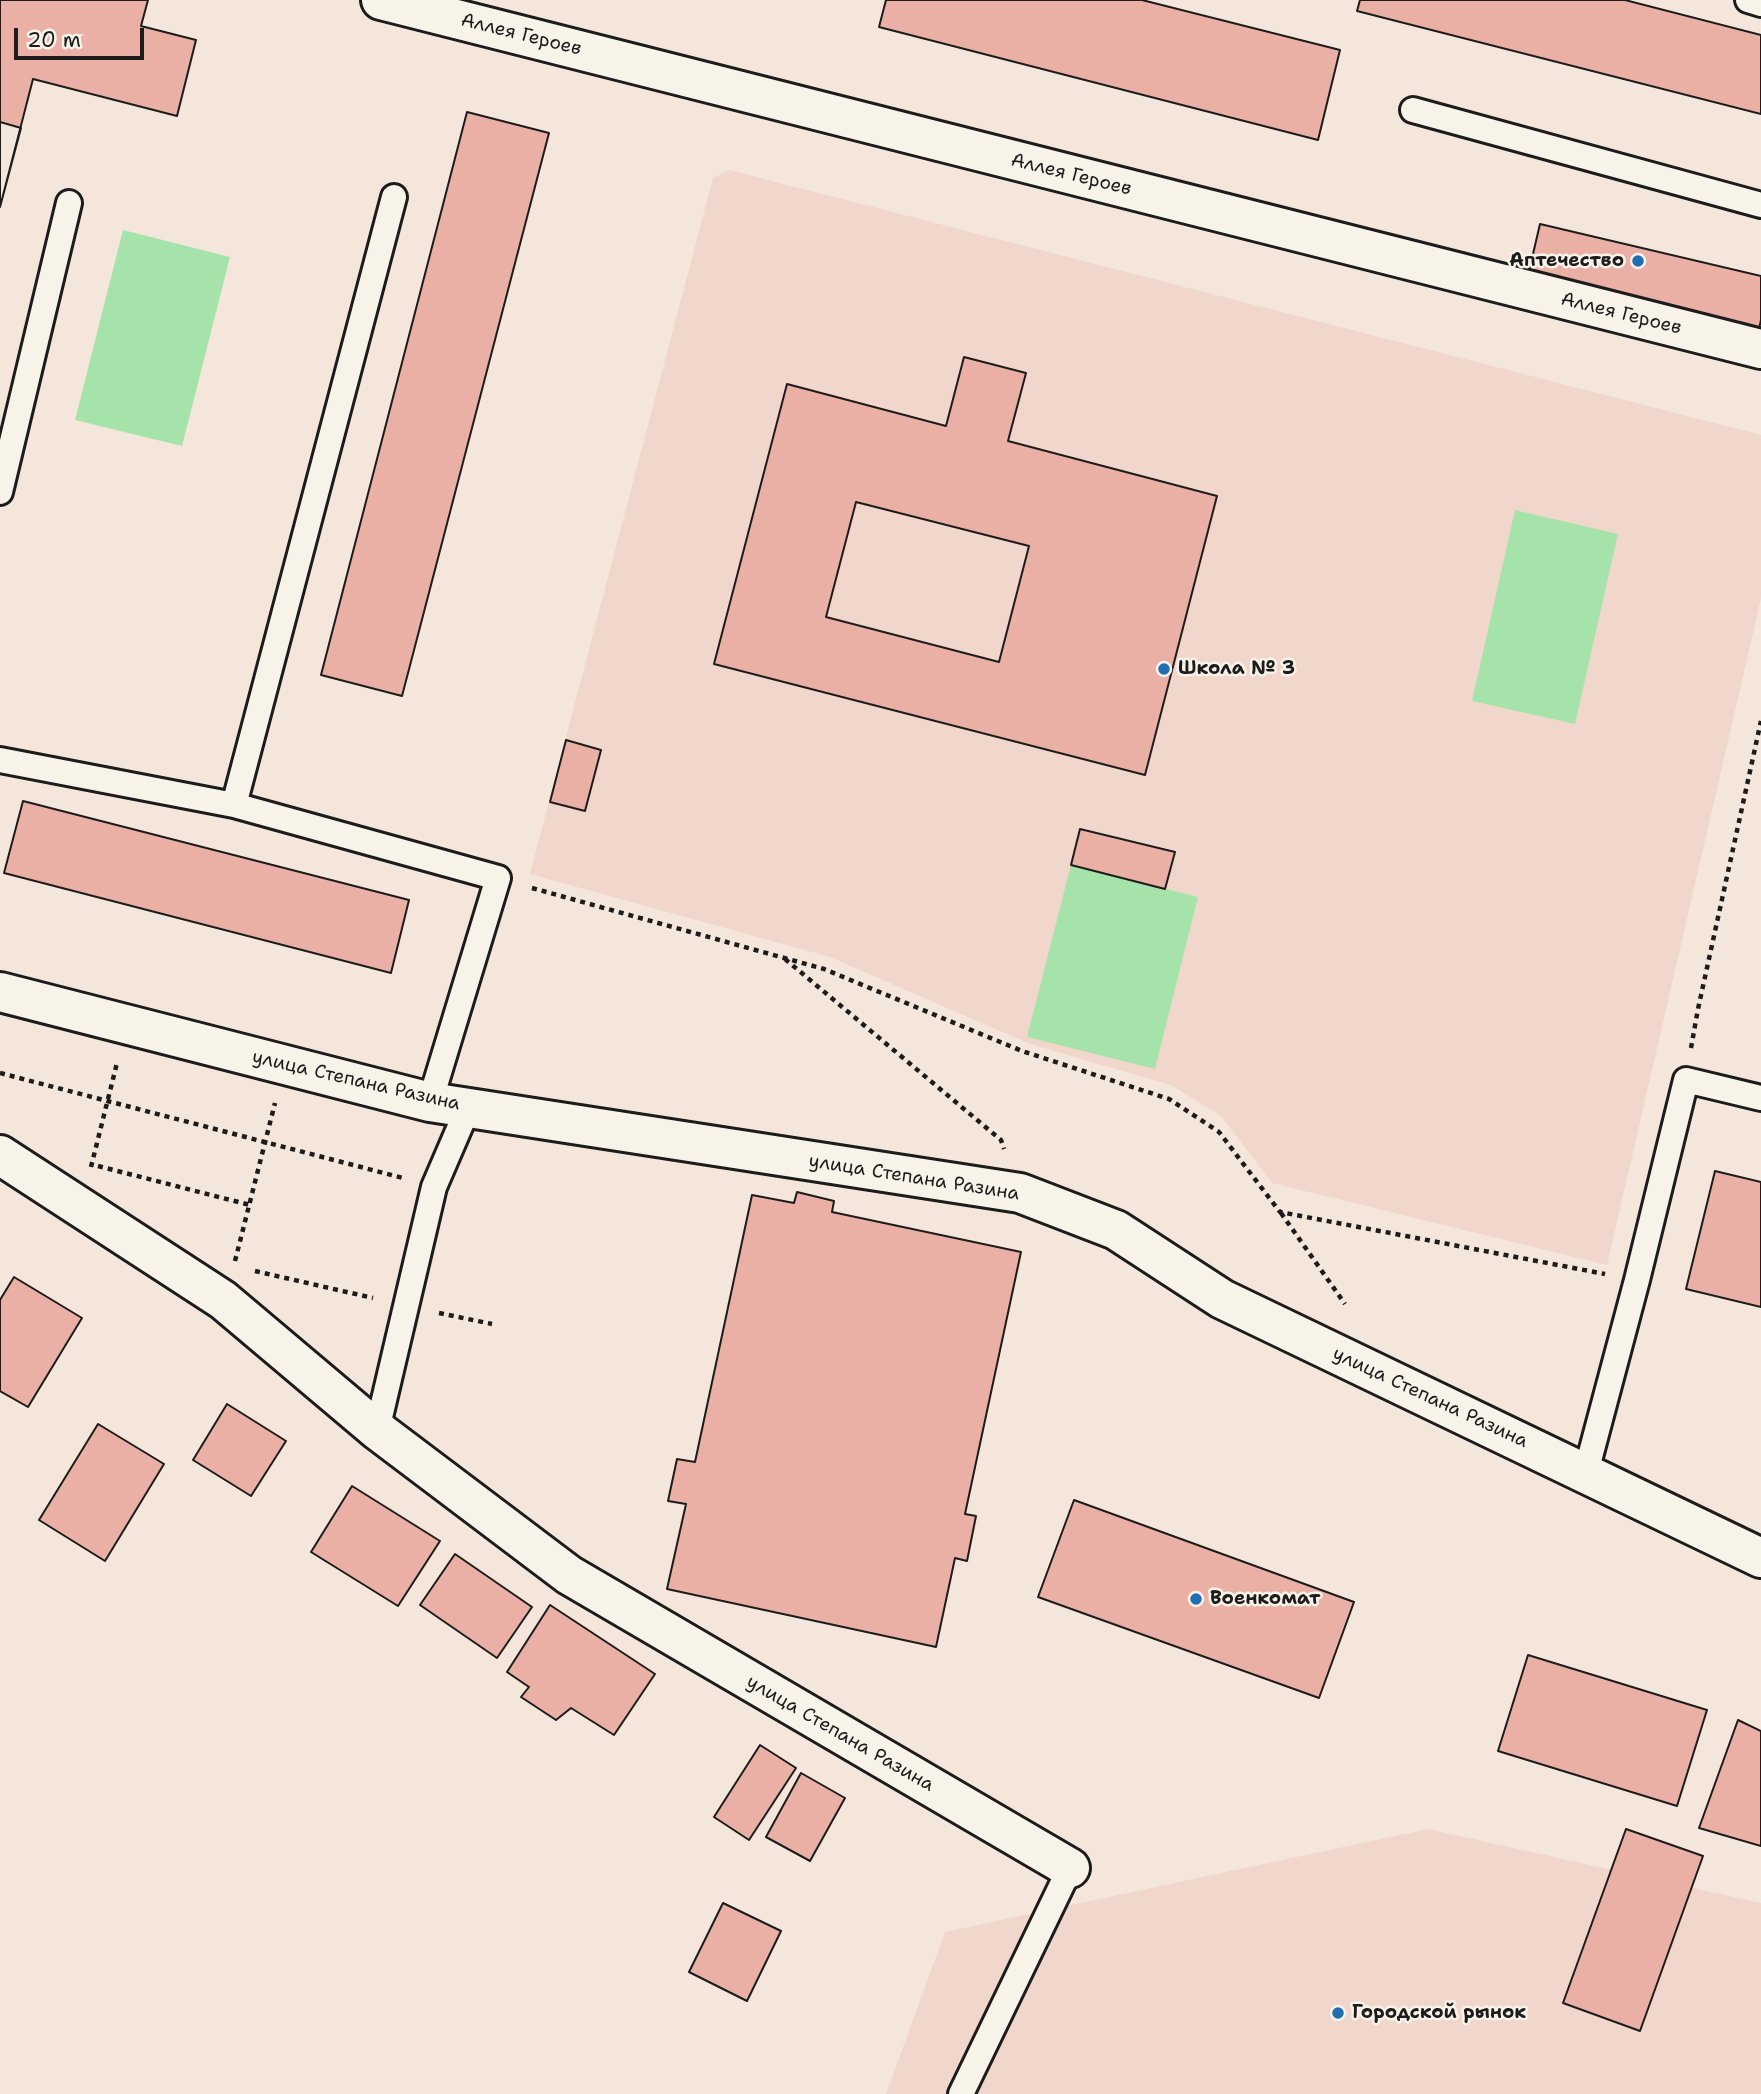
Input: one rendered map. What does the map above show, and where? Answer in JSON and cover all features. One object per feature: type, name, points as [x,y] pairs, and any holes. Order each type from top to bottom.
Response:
[{"type":"street","name":"Аллея Героев","points":[[381,0],[1761,349]]},
{"type":"street","name":"улица Степана Разина","points":[[0,992],[430,1102],[1020,1193],[1116,1230],[1222,1299],[1761,1558]]},
{"type":"street","name":"улица Степана Разина","points":[[0,1155],[79,1208],[228,1283],[377,1430],[569,1575],[1070,1868]]},
{"type":"lane","points":[[1748,0],[1761,4]]},
{"type":"lane","points":[[1413,110],[1761,205]]},
{"type":"lane","points":[[234,805],[394,197]]},
{"type":"lane","points":[[0,492],[69,203]]},
{"type":"lane","points":[[0,760],[234,805],[498,878],[430,1102]]},
{"type":"lane","points":[[1586,1472],[1686,1080],[1761,1098]]},
{"type":"lane","points":[[377,1430],[434,1186],[468,1108]]},
{"type":"lane","points":[[961,2094],[1070,1868]]},
{"type":"path","points":[[1686,1080],[1698,1009],[1761,721]]},
{"type":"path","points":[[498,878],[824,969],[1023,1052],[1169,1099],[1219,1132],[1345,1304]]},
{"type":"path","points":[[783,957],[1001,1140],[1020,1193]]},
{"type":"path","points":[[79,1208],[126,1025]]},
{"type":"path","points":[[285,1065],[228,1283],[407,1306],[492,1324]]},
{"type":"path","points":[[0,1073],[434,1186]]},
{"type":"path","points":[[79,1161],[250,1205]]},
{"type":"path","points":[[1280,1212],[1637,1280]]},
{"type":"shaded area","name":"Школа № 3","points":[[729,170],[1761,435],[1761,598],[1607,1265],[1272,1183],[1221,1116],[1171,1085],[1030,1044],[830,957],[530,874],[713,178]]},
{"type":"shaded area","name":"Городской рынок","points":[[1428,1829],[1761,1903],[1761,2094],[886,2094],[945,1932]]},
{"type":"green space","points":[[123,230],[230,257],[182,446],[75,420]]},
{"type":"green space","points":[[1515,510],[1618,534],[1575,724],[1472,701]]},
{"type":"green space","points":[[1071,865],[1198,897],[1155,1069],[1027,1037]]},
{"type":"building","points":[[0,0],[148,0],[141,26],[196,40],[177,116],[33,79],[0,207]]},
{"type":"building","points":[[886,0],[1142,0],[1340,50],[1318,140],[879,27]]},
{"type":"building","points":[[1360,0],[1625,0],[1761,35],[1761,114],[1357,11]]},
{"type":"building","points":[[467,112],[549,133],[402,696],[321,675]]},
{"type":"building","points":[[0,122],[21,128],[0,207]]},
{"type":"building","points":[[1540,224],[1761,276],[1761,320],[1757,338],[1526,284]]},
{"type":"building","points":[[964,357],[1026,373],[1008,441],[1217,496],[1145,775],[714,664],[787,384],[946,426]],"holes":[[[856,502],[1029,546],[999,662],[826,617]]]},
{"type":"building","points":[[566,740],[601,750],[585,811],[550,802]]},
{"type":"building","points":[[23,801],[409,900],[391,973],[4,873]]},
{"type":"building","points":[[1080,829],[1175,852],[1165,889],[1071,865]]},
{"type":"building","points":[[1715,1171],[1761,1182],[1761,1307],[1686,1289]]},
{"type":"building","points":[[797,1192],[834,1201],[832,1212],[1021,1252],[965,1514],[976,1516],[967,1561],[955,1558],[936,1647],[667,1589],[686,1504],[668,1501],[677,1459],[695,1462],[752,1195],[794,1203]]},
{"type":"building","points":[[14,1277],[82,1318],[28,1407],[0,1391],[0,1300]]},
{"type":"building","points":[[227,1404],[286,1441],[251,1496],[193,1460]]},
{"type":"building","points":[[98,1424],[164,1464],[105,1561],[39,1520]]},
{"type":"building","points":[[352,1486],[440,1541],[398,1606],[311,1552]]},
{"type":"building","name":"Военкомат","points":[[1074,1500],[1354,1602],[1319,1698],[1038,1597]]},
{"type":"building","points":[[455,1554],[532,1607],[497,1658],[420,1605]]},
{"type":"building","points":[[550,1605],[655,1674],[614,1735],[571,1708],[556,1720],[521,1697],[529,1687],[507,1672]]},
{"type":"building","points":[[1528,1655],[1707,1710],[1677,1806],[1498,1751]]},
{"type":"building","points":[[1738,1720],[1761,1731],[1761,1846],[1699,1828]]},
{"type":"building","points":[[760,1745],[796,1768],[749,1840],[714,1817]]},
{"type":"building","points":[[801,1773],[845,1798],[810,1861],[766,1837]]},
{"type":"building","points":[[1626,1829],[1703,1856],[1640,2031],[1563,2003]]},
{"type":"building","points":[[723,1903],[781,1931],[747,2001],[689,1972]]},
{"type":"place","name":"Аптечество","points":[[1638,261]]},
{"type":"place","name":"Школа № 3","points":[[1164,669]]},
{"type":"place","name":"Военкомат","points":[[1196,1599]]},
{"type":"place","name":"Городской рынок","points":[[1338,2013]]}]
